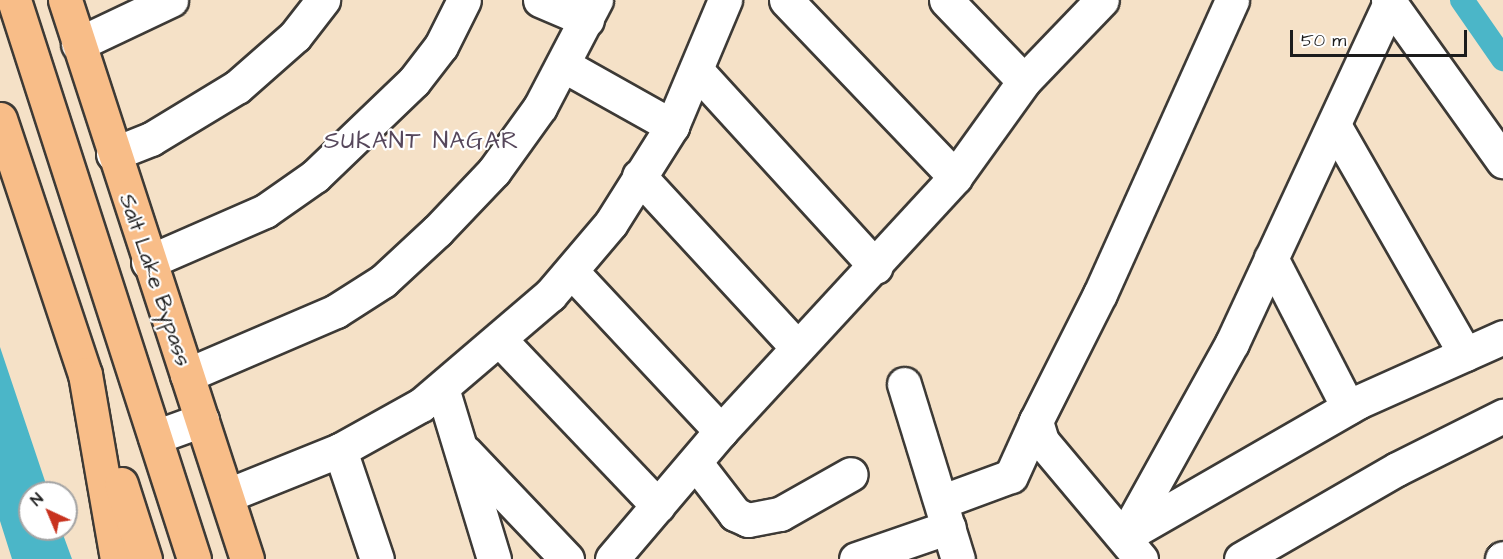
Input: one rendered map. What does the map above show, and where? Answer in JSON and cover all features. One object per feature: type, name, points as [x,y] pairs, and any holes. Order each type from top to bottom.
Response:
[{"type":"main road","name":"Salt Lake Bypass","points":[[14,0],[194,559]]},
{"type":"main road","name":"Salt Lake Bypass","points":[[65,0],[148,262],[228,495],[247,559]]},
{"type":"main road","points":[[0,119],[145,559]]},
{"type":"main road","points":[[84,374],[117,559]]},
{"type":"street","points":[[78,44],[171,0]]},
{"type":"street","points":[[113,154],[151,139],[237,87],[295,36],[324,0]]},
{"type":"street","points":[[187,375],[291,335],[383,281],[494,171],[565,66],[592,10],[540,0]]},
{"type":"street","points":[[228,495],[340,450],[442,388],[500,340],[572,272],[672,126],[725,0]]},
{"type":"street","points":[[786,0],[956,177]]},
{"type":"street","points":[[946,0],[1024,81]]},
{"type":"street","points":[[612,559],[721,431],[797,347],[876,267],[956,177],[1024,81],[1101,0]]},
{"type":"street","points":[[856,559],[946,514],[1011,476],[1100,294],[1232,0]]},
{"type":"street","points":[[1133,548],[1232,343],[1389,2]]},
{"type":"street","points":[[1389,2],[1503,161]]},
{"type":"street","points":[[148,262],[265,211],[315,176],[414,81],[455,3]]},
{"type":"street","points":[[565,66],[672,126]]},
{"type":"street","points":[[697,71],[876,267]]},
{"type":"street","points":[[1334,125],[1465,354]]},
{"type":"street","points":[[639,176],[797,347]]},
{"type":"street","points":[[1271,258],[1348,407]]},
{"type":"street","points":[[572,272],[721,431]]},
{"type":"street","points":[[1133,548],[1348,407],[1503,337]]},
{"type":"street","points":[[500,340],[658,506]]},
{"type":"street","points":[[904,384],[946,514],[958,559]]},
{"type":"street","points":[[442,388],[494,559]]},
{"type":"street","points":[[1241,559],[1397,469],[1503,416]]},
{"type":"street","points":[[155,438],[202,420]]},
{"type":"street","points":[[1036,421],[1042,441],[1133,548]]},
{"type":"street","points":[[460,447],[567,559]]},
{"type":"street","points":[[340,450],[377,559]]},
{"type":"street","points":[[694,462],[735,514],[748,520],[780,514],[852,474]]},
{"type":"water","points":[[0,347],[45,481],[18,481],[18,541],[65,541],[72,559],[12,559],[0,521]]},
{"type":"waterway","points":[[1462,0],[1503,59]]},
{"type":"district","name":"SUKANT NAGAR","points":[[422,142]]}]
